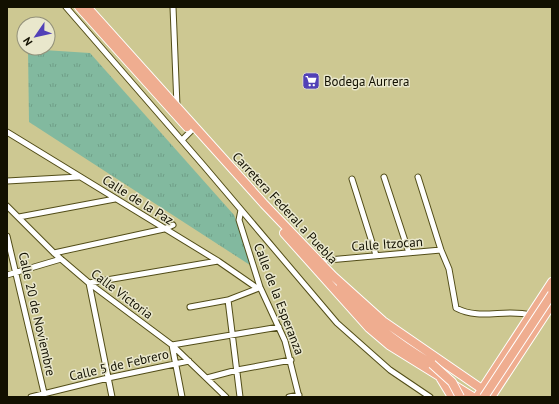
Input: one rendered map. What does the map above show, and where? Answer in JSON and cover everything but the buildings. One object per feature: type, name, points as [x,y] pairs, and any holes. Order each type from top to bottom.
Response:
[{"type":"main road","name":"Carretera Federal a Puebla","points":[[79,7],[264,204],[315,262],[352,312],[368,328],[389,345],[473,397]]},
{"type":"main road","name":"Carretera Federal a Puebla","points":[[87,7],[175,109],[191,131],[315,262],[333,276],[383,321],[488,395]]},
{"type":"main road","points":[[333,276],[365,316],[397,343],[432,364],[452,382],[460,397]]},
{"type":"main road","points":[[488,395],[493,375],[552,282]]},
{"type":"main road","points":[[488,395],[552,294]]},
{"type":"main road","points":[[477,397],[488,395],[502,381],[552,304]]},
{"type":"main road","points":[[447,365],[439,371],[452,397]]},
{"type":"main road","points":[[444,379],[454,377],[455,371]]},
{"type":"main road","points":[[493,375],[502,381]]},
{"type":"street","points":[[66,7],[182,140],[337,323],[390,370],[430,397]]},
{"type":"street","points":[[173,7],[175,109]]},
{"type":"street","points":[[182,140],[191,131]]},
{"type":"street","name":"Calle de la Paz","points":[[7,132],[218,261],[259,288]]},
{"type":"street","points":[[7,181],[79,177]]},
{"type":"street","points":[[384,177],[409,253]]},
{"type":"street","points":[[418,177],[441,250],[449,269],[456,308],[466,313],[476,315],[512,312],[531,316]]},
{"type":"street","points":[[352,179],[376,255]]},
{"type":"street","points":[[19,217],[115,199]]},
{"type":"street","name":"Calle Victoria","points":[[7,206],[54,253],[89,283],[172,345],[226,397]]},
{"type":"street","name":"Calle de la Esperanza","points":[[241,210],[239,220],[259,288],[278,327],[291,360],[299,396]]},
{"type":"street","points":[[54,253],[164,229],[173,225]]},
{"type":"street","name":"Calle 20 de Noviembre","points":[[7,236],[44,396]]},
{"type":"street","name":"Calle Itzocan","points":[[315,262],[441,250]]},
{"type":"street","points":[[7,274],[16,273],[61,259]]},
{"type":"street","points":[[112,397],[89,283],[218,261]]},
{"type":"street","points":[[190,307],[228,300],[259,288]]},
{"type":"street","points":[[228,300],[240,397]]},
{"type":"street","points":[[182,397],[172,345],[278,327]]},
{"type":"street","points":[[207,378],[237,370],[291,360]]},
{"type":"street","name":"Calle 5 de Febrero","points":[[32,397],[44,396],[108,378],[189,361]]},
{"type":"street","points":[[289,397],[299,396]]},
{"type":"green space","points":[[56,51],[90,53],[234,215],[253,267],[29,122],[28,56],[56,56]]},
{"type":"place","name":"Bodega Aurrera","points":[[311,81]]}]
